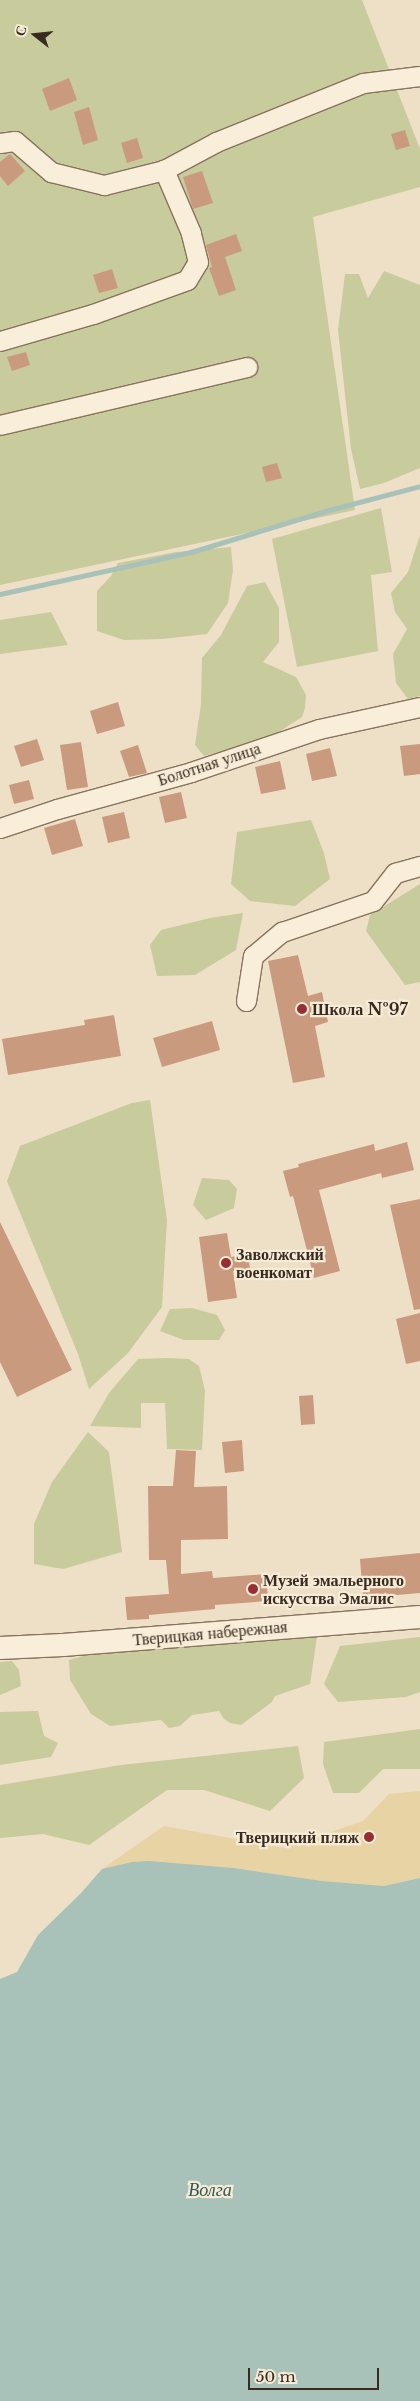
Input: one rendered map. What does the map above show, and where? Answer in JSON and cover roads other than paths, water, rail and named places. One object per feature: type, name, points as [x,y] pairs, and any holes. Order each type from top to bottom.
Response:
[{"type":"street","points":[[0,143],[15,141],[51,172],[104,185],[164,170],[216,142],[363,83],[420,76]]},
{"type":"street","points":[[0,341],[93,314],[187,280],[198,262],[191,233],[164,170]]},
{"type":"street","points":[[0,425],[247,367]]},
{"type":"street","name":"Болотная улица","points":[[0,828],[57,809],[190,772],[319,729],[420,708]]},
{"type":"street","points":[[246,1001],[253,956],[282,932],[373,901],[395,873],[420,866]]},
{"type":"street","name":"Тверицкая набережная","points":[[0,1648],[63,1645],[420,1617]]},
{"type":"water","name":"Волга","points":[[149,1861],[234,1868],[322,1881],[384,1886],[420,1878],[420,2401],[0,2401],[0,1979],[17,1972],[38,1935],[81,1893],[102,1869],[132,1862]]},
{"type":"waterway","points":[[0,594],[191,552],[325,511],[420,486]]},
{"type":"place","name":"Школа №97","points":[[302,1009]]},
{"type":"place","name":"Заволжский военкомат","points":[[226,1263]]},
{"type":"place","name":"Музей эмальерного искусства Эмалис","points":[[253,1589]]},
{"type":"place","name":"Тверицкий пляж","points":[[369,1837]]}]
